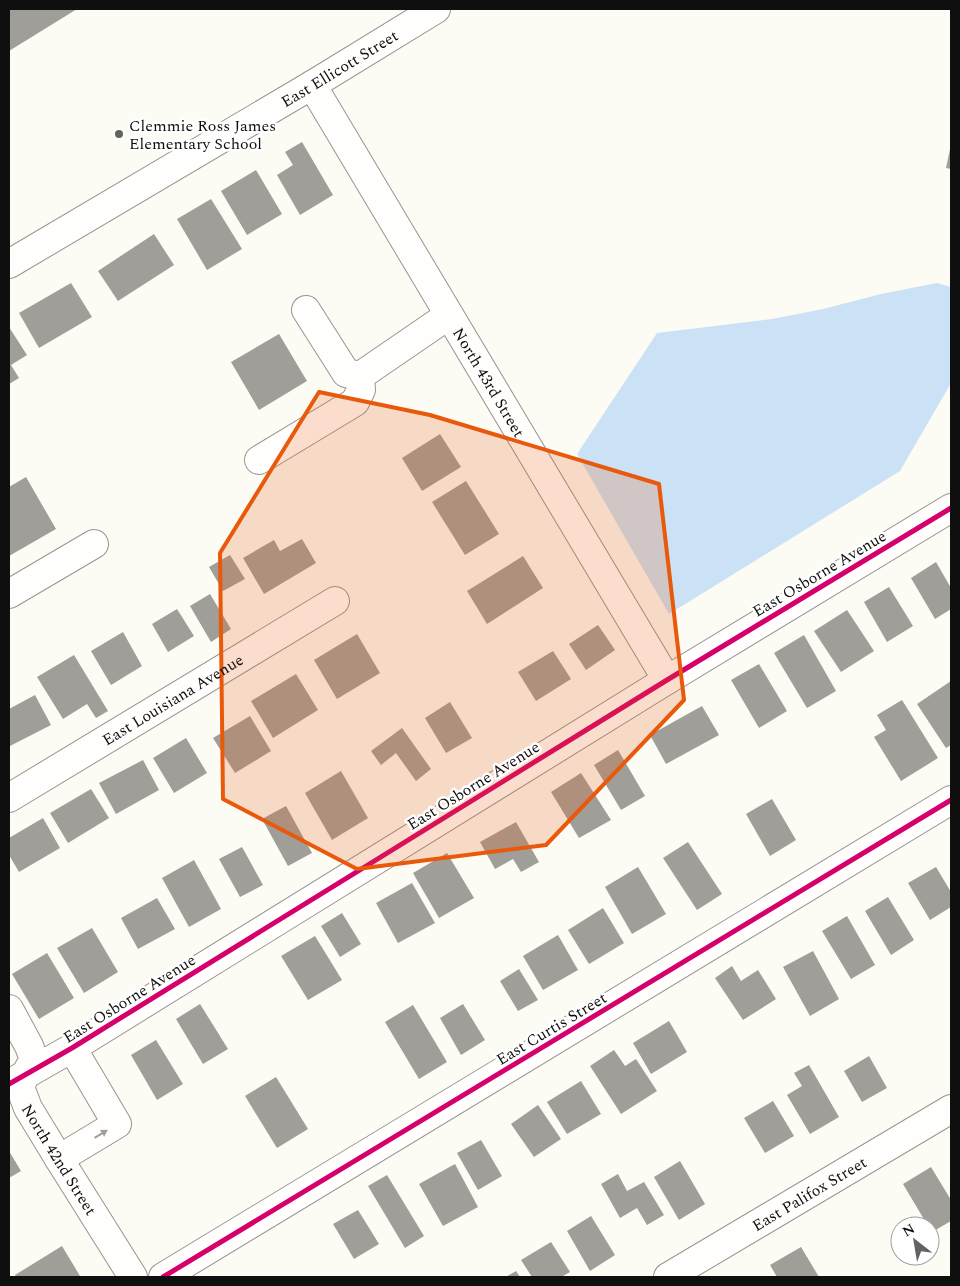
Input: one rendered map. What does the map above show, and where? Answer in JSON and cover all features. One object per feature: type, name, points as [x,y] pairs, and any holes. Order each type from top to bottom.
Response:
[{"type":"street","name":"East Ellicott Street","points":[[9,264],[312,85],[428,11]]},
{"type":"street","name":"North 43rd Street","points":[[312,85],[667,680]]},
{"type":"street","points":[[306,310],[346,373],[360,376],[450,315]]},
{"type":"street","points":[[259,460],[355,402],[361,390],[360,376]]},
{"type":"street","name":"East Osborne Avenue","points":[[17,1080],[72,1048],[667,680],[951,508]]},
{"type":"street","points":[[9,594],[94,544]]},
{"type":"street","name":"East Louisiana Avenue","points":[[9,798],[336,601]]},
{"type":"street","name":"East Curtis Street","points":[[163,1277],[951,800]]},
{"type":"street","name":"North 42nd Street","points":[[9,1009],[30,1046],[34,1058],[17,1080],[28,1108],[134,1277]]},
{"type":"street","points":[[59,1159],[117,1124],[72,1048]]},
{"type":"street","name":"East Palifox Street","points":[[668,1277],[951,1109]]},
{"type":"highlighted area","points":[[319,392],[430,415],[659,484],[684,700],[546,845],[357,869],[223,799],[220,553]]},
{"type":"water","points":[[937,283],[951,287],[951,383],[900,471],[669,614],[577,454],[657,333],[772,319]]},
{"type":"building","points":[[9,9],[77,9],[9,51]]},
{"type":"building","points":[[302,142],[333,195],[300,215],[277,175],[293,165],[285,152]]},
{"type":"building","points":[[951,149],[951,169],[946,168]]},
{"type":"building","points":[[256,170],[282,214],[247,235],[221,191]]},
{"type":"building","points":[[211,199],[242,249],[207,270],[177,219]]},
{"type":"building","points":[[154,234],[174,265],[118,301],[98,271]]},
{"type":"building","points":[[71,283],[92,317],[39,348],[19,313]]},
{"type":"building","points":[[9,327],[27,355],[11,365],[19,378],[9,384]]},
{"type":"building","points":[[279,334],[307,381],[259,410],[231,362]]},
{"type":"building","points":[[440,434],[461,467],[422,491],[402,458]]},
{"type":"building","points":[[26,477],[56,529],[9,556],[9,487]]},
{"type":"building","points":[[466,481],[499,534],[465,555],[432,502]]},
{"type":"building","points":[[302,539],[316,563],[264,594],[243,558],[274,540],[280,551]]},
{"type":"building","points":[[230,555],[245,579],[223,591],[209,567]]},
{"type":"building","points":[[523,556],[543,588],[487,624],[467,591]]},
{"type":"building","points":[[936,562],[951,588],[951,609],[935,619],[911,578]]},
{"type":"building","points":[[889,587],[913,626],[887,642],[864,602]]},
{"type":"building","points":[[210,594],[231,629],[211,642],[190,606]]},
{"type":"building","points":[[177,609],[194,636],[168,652],[152,624]]},
{"type":"building","points":[[847,610],[874,651],[841,672],[814,631]]},
{"type":"building","points":[[598,625],[615,650],[586,670],[569,644]]},
{"type":"building","points":[[123,632],[142,666],[111,685],[91,651]]},
{"type":"building","points":[[357,634],[380,673],[337,699],[314,660]]},
{"type":"building","points":[[804,635],[836,691],[807,708],[774,653]]},
{"type":"building","points":[[553,651],[571,679],[536,701],[518,672]]},
{"type":"building","points":[[74,655],[108,711],[96,718],[87,704],[63,719],[37,677]]},
{"type":"building","points":[[759,664],[787,711],[759,728],[731,680]]},
{"type":"building","points":[[296,674],[318,710],[273,738],[251,701]]},
{"type":"building","points":[[951,681],[951,745],[946,748],[917,704]]},
{"type":"building","points":[[35,695],[51,725],[10,746],[9,709]]},
{"type":"building","points":[[902,700],[938,758],[901,781],[874,737],[886,730],[877,715]]},
{"type":"building","points":[[450,702],[472,738],[446,753],[425,718]]},
{"type":"building","points":[[702,706],[719,735],[666,764],[650,735]]},
{"type":"building","points":[[250,716],[271,751],[235,773],[213,738]]},
{"type":"building","points":[[402,728],[431,769],[416,781],[396,753],[381,765],[371,751]]},
{"type":"building","points":[[186,738],[207,773],[174,793],[153,758]]},
{"type":"building","points":[[618,750],[645,796],[621,810],[594,765]]},
{"type":"building","points":[[143,760],[159,790],[116,814],[99,783]]},
{"type":"building","points":[[341,771],[368,818],[332,840],[305,793]]},
{"type":"building","points":[[581,773],[611,820],[579,838],[551,792]]},
{"type":"building","points":[[91,789],[109,818],[68,843],[50,813]]},
{"type":"building","points":[[772,799],[796,840],[770,856],[746,814]]},
{"type":"building","points":[[286,806],[312,853],[288,866],[262,819]]},
{"type":"building","points":[[43,818],[60,848],[19,872],[9,855],[9,838]]},
{"type":"building","points":[[516,822],[539,862],[521,872],[513,859],[495,869],[480,842]]},
{"type":"building","points":[[688,842],[722,894],[697,910],[663,858]]},
{"type":"building","points":[[242,847],[263,885],[240,897],[219,859]]},
{"type":"building","points":[[447,853],[474,898],[439,918],[413,873]]},
{"type":"building","points":[[194,860],[221,909],[189,927],[162,878]]},
{"type":"building","points":[[638,867],[666,914],[632,934],[605,887]]},
{"type":"building","points":[[936,867],[951,892],[951,907],[930,920],[908,883]]},
{"type":"building","points":[[412,883],[435,923],[398,943],[376,903]]},
{"type":"building","points":[[888,897],[914,940],[891,955],[865,911]]},
{"type":"building","points":[[157,898],[175,929],[138,949],[121,918]]},
{"type":"building","points":[[603,908],[624,943],[589,964],[568,930]]},
{"type":"building","points":[[342,913],[361,944],[340,957],[321,926]]},
{"type":"building","points":[[847,916],[875,965],[851,979],[822,931]]},
{"type":"building","points":[[92,928],[118,972],[84,993],[57,948]]},
{"type":"building","points":[[558,935],[578,970],[543,990],[523,956]]},
{"type":"building","points":[[315,936],[342,980],[308,1000],[281,956]]},
{"type":"building","points":[[813,951],[839,999],[810,1016],[783,967]]},
{"type":"building","points":[[47,953],[74,998],[39,1019],[12,974]]},
{"type":"building","points":[[732,966],[741,981],[758,970],[776,999],[743,1020],[715,978]]},
{"type":"building","points":[[519,969],[538,1000],[518,1011],[500,981]]},
{"type":"building","points":[[200,1004],[228,1049],[203,1064],[176,1019]]},
{"type":"building","points":[[463,1004],[485,1040],[461,1055],[440,1018]]},
{"type":"building","points":[[413,1005],[447,1062],[419,1079],[385,1022]]},
{"type":"building","points":[[669,1021],[687,1052],[651,1074],[633,1043]]},
{"type":"building","points":[[156,1040],[183,1084],[157,1100],[131,1055]]},
{"type":"building","points":[[614,1050],[625,1066],[636,1059],[657,1091],[621,1114],[590,1066]]},
{"type":"building","points":[[869,1056],[887,1088],[862,1102],[844,1071]]},
{"type":"building","points":[[809,1065],[839,1117],[810,1134],[787,1095],[802,1086],[794,1073]]},
{"type":"building","points":[[276,1077],[308,1129],[277,1148],[245,1096]]},
{"type":"building","points":[[581,1081],[601,1114],[567,1134],[547,1102]]},
{"type":"building","points":[[773,1101],[794,1136],[765,1153],[744,1118]]},
{"type":"building","points":[[538,1105],[561,1139],[534,1157],[511,1124]]},
{"type":"building","points":[[481,1140],[502,1176],[478,1190],[457,1153]]},
{"type":"building","points":[[9,1151],[21,1171],[9,1178]]},
{"type":"building","points":[[680,1161],[705,1204],[679,1220],[654,1177]]},
{"type":"building","points":[[455,1164],[478,1207],[443,1226],[419,1184]]},
{"type":"building","points":[[931,1167],[951,1200],[951,1221],[940,1227],[940,1216],[922,1216],[903,1184]]},
{"type":"building","points":[[618,1174],[627,1191],[644,1182],[664,1215],[647,1225],[637,1208],[620,1218],[601,1184]]},
{"type":"building","points":[[387,1175],[424,1236],[405,1248],[368,1186]]},
{"type":"building","points":[[358,1210],[379,1244],[354,1259],[333,1224]]},
{"type":"building","points":[[591,1216],[615,1255],[590,1271],[567,1231]]},
{"type":"building","points":[[551,1242],[570,1272],[561,1277],[532,1277],[521,1260]]},
{"type":"building","points":[[62,1246],[79,1277],[16,1277],[15,1275]]},
{"type":"building","points":[[801,1247],[819,1277],[777,1277],[770,1265]]},
{"type":"building","points":[[516,1271],[520,1277],[506,1277]]},
{"type":"cycle path","points":[[9,1084],[72,1048],[667,680],[951,508]]},
{"type":"cycle path","points":[[163,1277],[951,800]]},
{"type":"place","name":"Clemmie Ross James Elementary School","points":[[119,134]]}]
